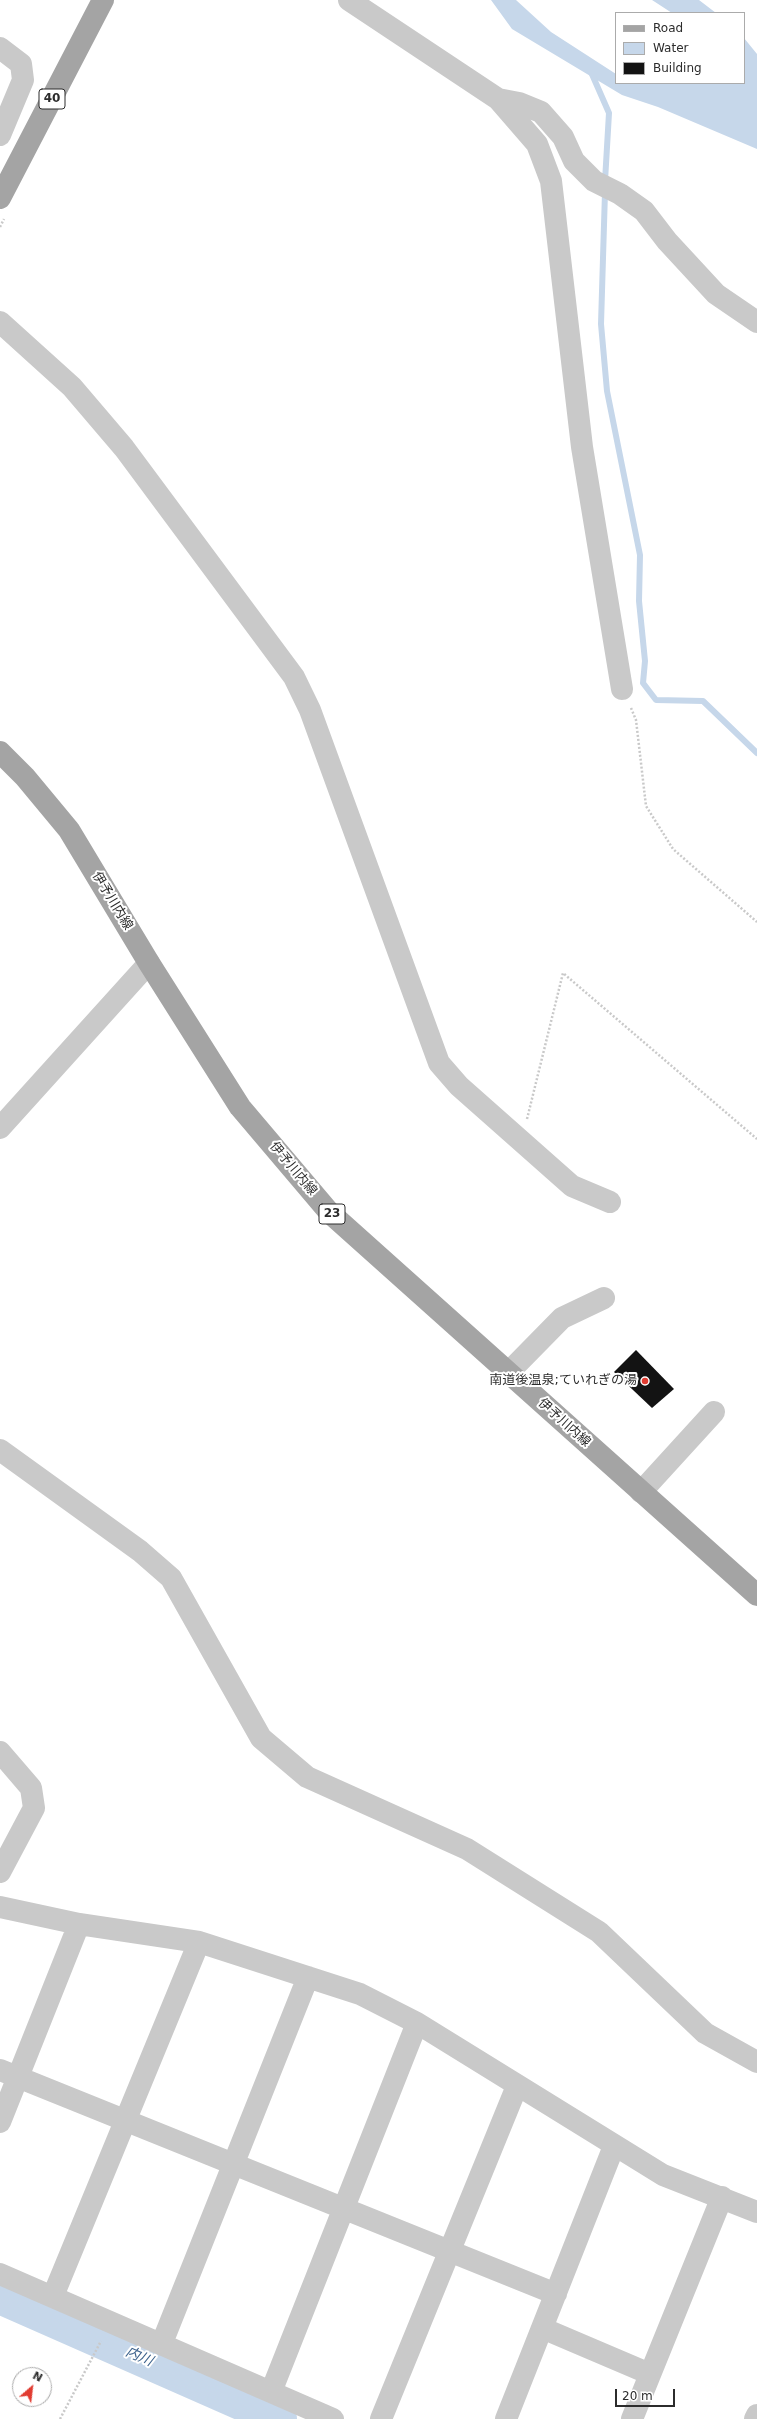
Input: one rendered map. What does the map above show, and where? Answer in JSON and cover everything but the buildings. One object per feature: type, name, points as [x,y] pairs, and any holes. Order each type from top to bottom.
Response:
[{"type":"main road","name":"40","points":[[0,198],[103,0]]},
{"type":"main road","name":"伊予川内線","points":[[0,752],[24,776],[69,830],[149,963],[240,1107],[329,1212],[757,1595]]},
{"type":"street","points":[[350,0],[498,99],[537,144],[551,182],[582,447],[622,690]]},
{"type":"street","points":[[0,48],[21,64],[23,80],[0,135]]},
{"type":"street","points":[[498,99],[520,103],[541,112],[563,137],[574,161],[594,181],[620,194],[644,211],[667,241],[716,294],[757,322]]},
{"type":"street","points":[[0,322],[72,386],[124,448],[294,677],[310,710],[439,1063],[459,1086],[572,1186],[610,1202]]},
{"type":"street","points":[[0,1128],[149,963]]},
{"type":"street","points":[[508,1373],[562,1318],[604,1298]]},
{"type":"street","points":[[641,1492],[714,1412]]},
{"type":"street","points":[[0,1450],[140,1551],[171,1578],[261,1738],[307,1777],[467,1849],[593,1927],[704,2033],[757,2062]]},
{"type":"street","points":[[0,1752],[31,1788],[34,1808],[0,1872]]},
{"type":"street","points":[[0,1907],[79,1924],[198,1942],[360,1994],[417,2023],[663,2175],[757,2212]]},
{"type":"street","points":[[0,2122],[9,2074],[79,1924]]},
{"type":"street","points":[[53,2296],[126,2121],[198,1942]]},
{"type":"street","points":[[162,2343],[308,1977]]},
{"type":"street","points":[[271,2392],[417,2023]]},
{"type":"street","points":[[9,2074],[556,2294]]},
{"type":"street","points":[[381,2419],[517,2086]]},
{"type":"street","points":[[506,2419],[614,2146]]},
{"type":"street","points":[[633,2419],[722,2197]]},
{"type":"street","points":[[0,2274],[162,2343],[333,2419]]},
{"type":"street","points":[[542,2328],[650,2374]]},
{"type":"street","points":[[755,2419],[757,2415]]},
{"type":"path","points":[[622,690],[636,720],[646,806],[673,849],[757,922]]},
{"type":"path","points":[[521,1140],[563,973],[757,1139]]},
{"type":"path","points":[[60,2419],[111,2321]]},
{"type":"water","points":[[491,0],[516,0],[551,32],[615,73],[615,84],[745,84],[745,39],[757,54],[757,149],[658,107],[622,95],[512,29]]},
{"type":"water","points":[[652,0],[699,0],[715,12],[670,12]]},
{"type":"waterway","points":[[591,72],[609,113],[605,181]]},
{"type":"waterway","points":[[605,192],[601,324],[607,391],[640,555],[639,601],[645,661],[643,683],[656,700],[703,701],[757,753]]},
{"type":"waterway","name":"内川","points":[[0,2296],[279,2419]]},
{"type":"place","name":"南道後温泉;ていれぎの湯","points":[[645,1381]]}]
